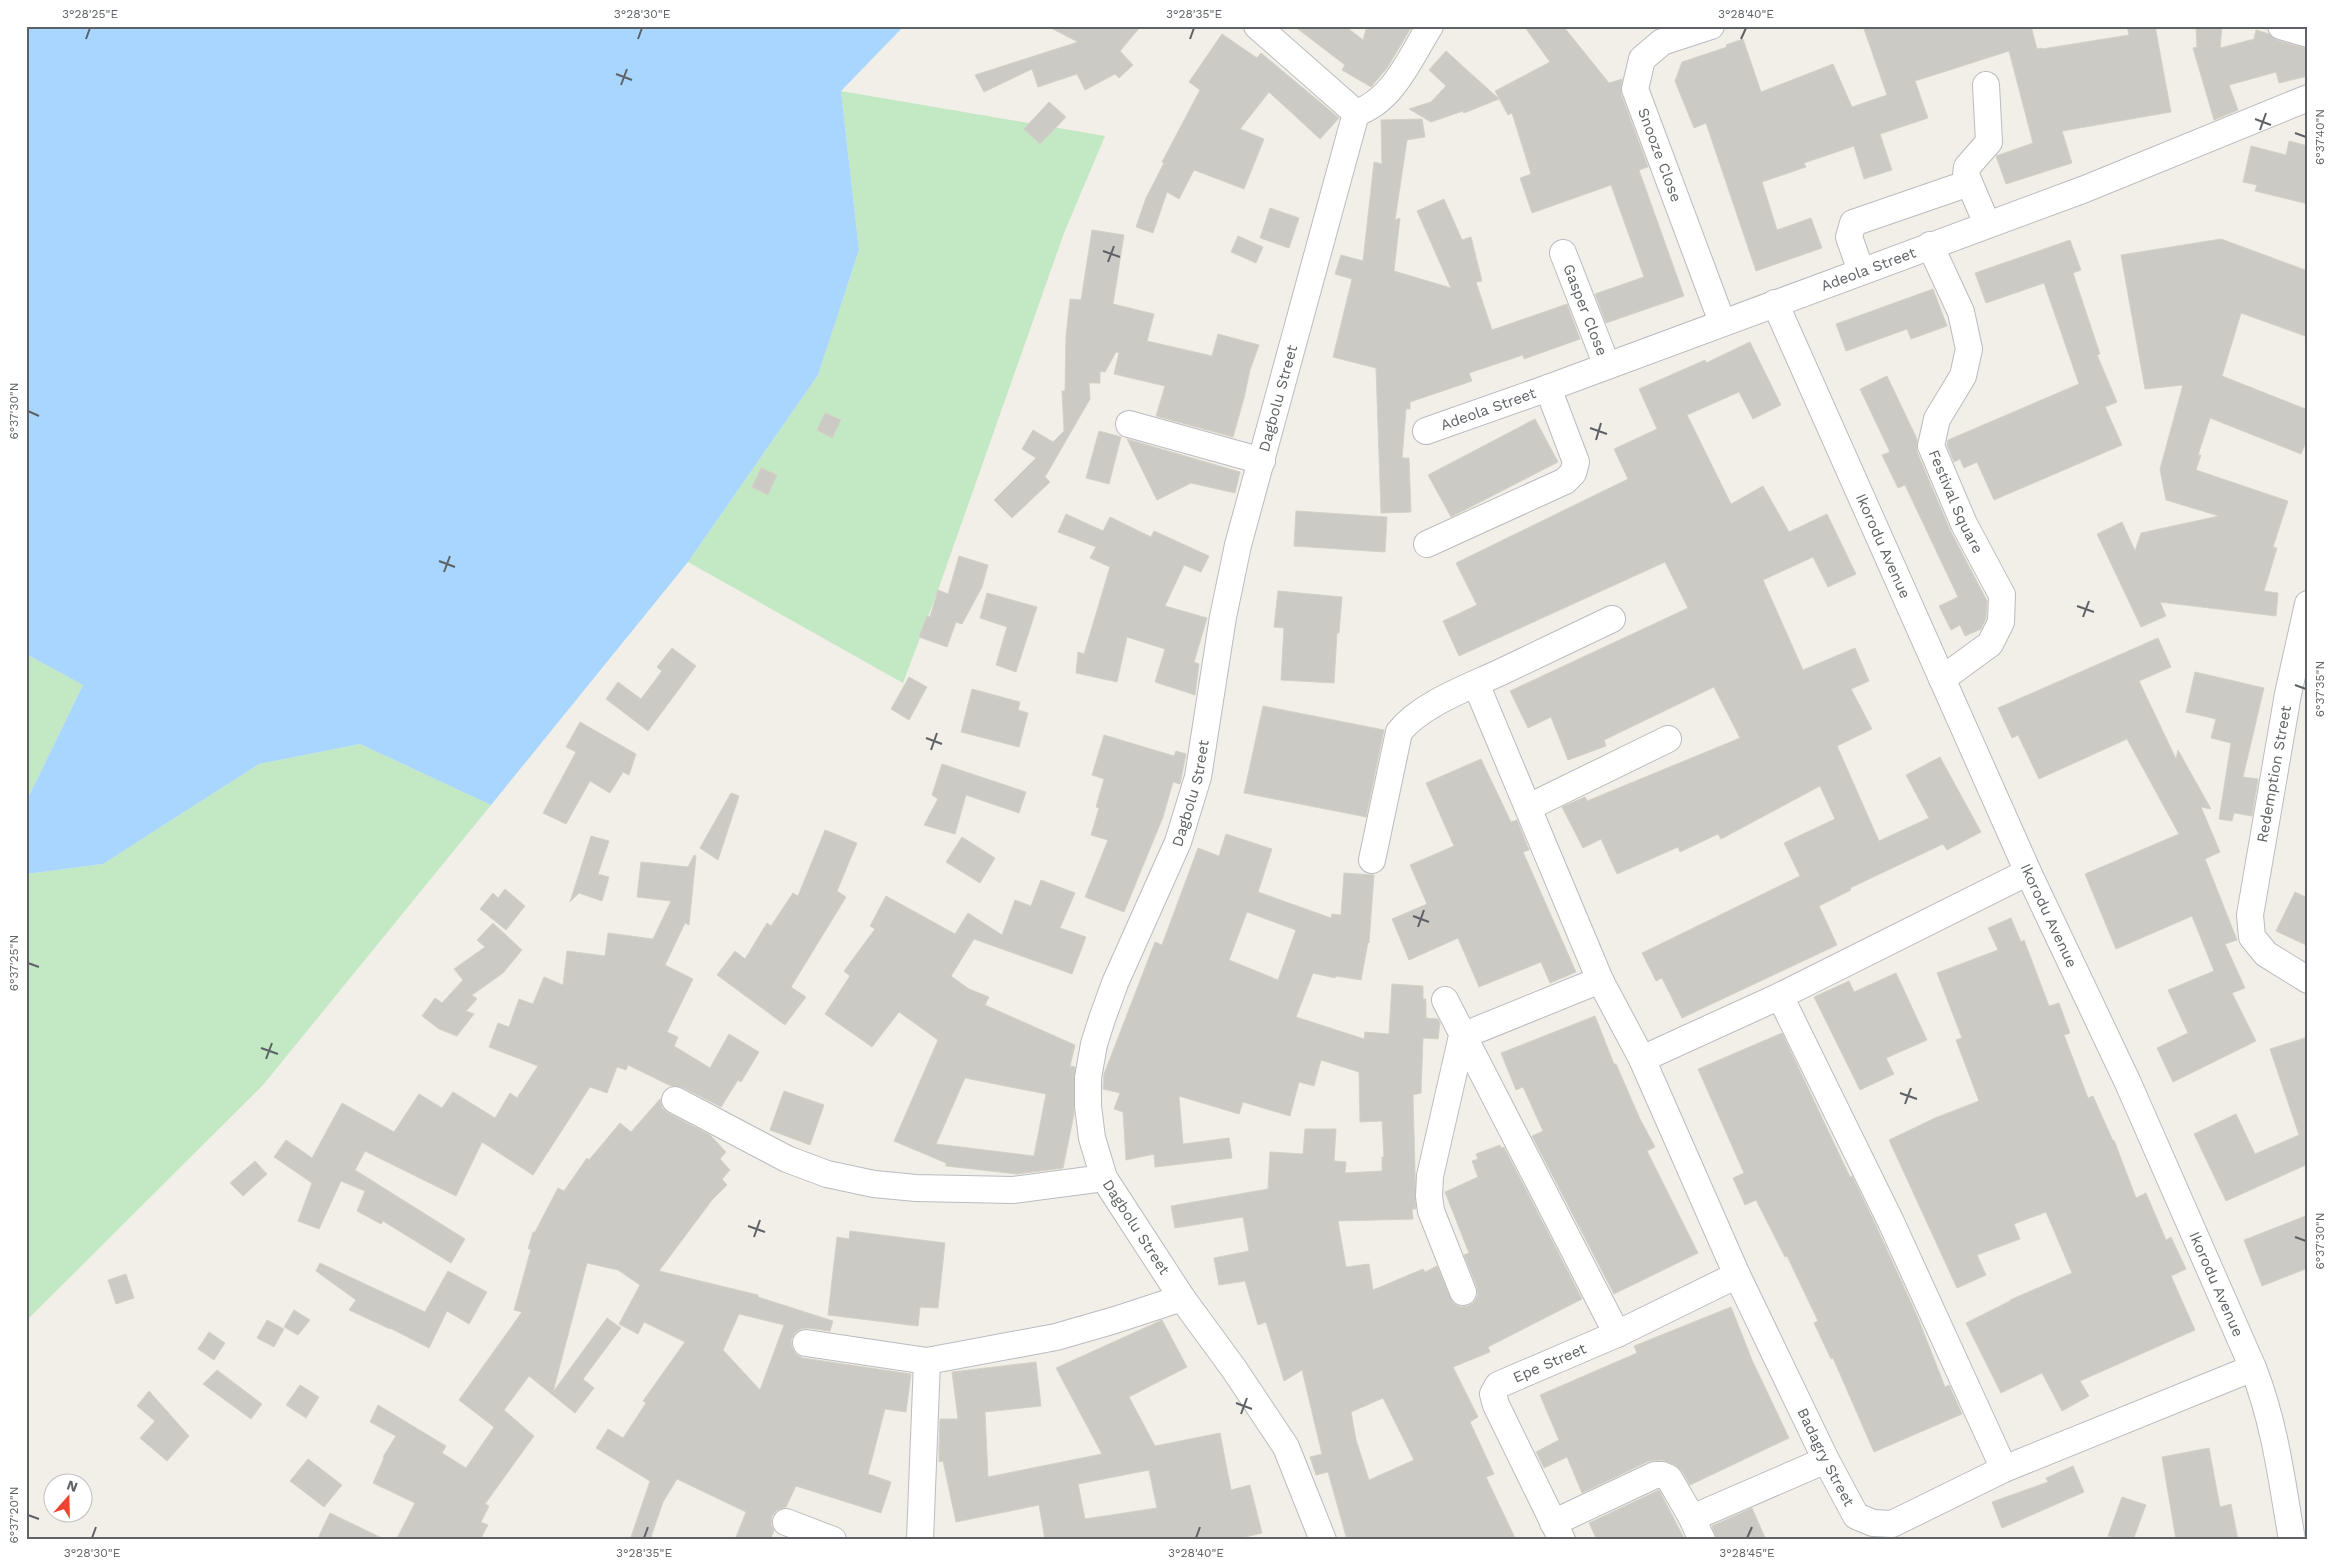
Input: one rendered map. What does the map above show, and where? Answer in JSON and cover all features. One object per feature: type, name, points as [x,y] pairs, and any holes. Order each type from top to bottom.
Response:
[{"type":"street","points":[[1257,26],[1356,113],[1370,109],[1386,96],[1430,26]]},
{"type":"street","name":"Snooze Close","points":[[1711,26],[1662,42],[1642,60],[1635,89],[1722,322]]},
{"type":"street","points":[[2281,26],[2308,34]]},
{"type":"street","points":[[1986,85],[1989,142],[1967,167],[1966,175],[1987,224]]},
{"type":"street","name":"Adeola Street","points":[[1426,431],[1608,366],[1722,322],[2085,189],[2308,98]]},
{"type":"street","name":"Dagbolu Street","points":[[1323,1540],[1286,1447],[1234,1369],[1182,1298],[1104,1178],[1092,1138],[1088,1106],[1088,1078],[1094,1044],[1115,983],[1178,842],[1198,777],[1223,617],[1238,544],[1356,113]]},
{"type":"street","points":[[1861,271],[1849,237],[1853,223],[1970,183]]},
{"type":"street","name":"Festival Square","points":[[1930,245],[1961,312],[1969,349],[1963,376],[1937,419],[1931,446],[1964,524],[2002,595],[2001,622],[1990,644],[1942,679]]},
{"type":"street","name":"Gasper Close","points":[[1563,253],[1608,366]]},
{"type":"street","name":"Ikorodu Avenue","points":[[1775,303],[2028,872],[2128,1083],[2253,1368],[2264,1397],[2273,1433],[2292,1540]]},
{"type":"street","points":[[1427,544],[1565,480],[1573,473],[1576,462],[1548,388]]},
{"type":"street","points":[[1129,424],[1262,462]]},
{"type":"street","name":"Redemption Street","points":[[2308,604],[2298,698],[2250,915],[2252,937],[2266,954],[2308,980]]},
{"type":"street","points":[[1372,860],[1399,732],[1416,715],[1612,619]]},
{"type":"street","name":"Badagry Street","points":[[1476,684],[1600,980],[1642,1060],[1737,1274],[1826,1460],[1856,1516],[1873,1523],[1892,1524],[2004,1469],[2253,1368]]},
{"type":"street","points":[[1529,807],[1668,738]]},
{"type":"street","points":[[1642,1060],[1780,996],[2028,872]]},
{"type":"street","points":[[1462,1036],[1600,980]]},
{"type":"street","points":[[1780,996],[1891,1222],[2004,1469]]},
{"type":"street","points":[[1445,1000],[1617,1334]]},
{"type":"street","points":[[1462,1036],[1430,1176],[1429,1196],[1431,1211],[1463,1292]]},
{"type":"street","points":[[675,1100],[787,1159],[827,1174],[874,1184],[916,1188],[1013,1190],[1104,1178]]},
{"type":"street","name":"Epe Street","points":[[1558,1531],[1496,1405],[1493,1394],[1498,1385],[1617,1334],[1737,1274]]},
{"type":"street","points":[[806,1343],[927,1361],[1056,1337],[1182,1298]]},
{"type":"street","points":[[920,1540],[927,1361]]},
{"type":"street","points":[[1558,1531],[1655,1475],[1669,1478],[1697,1529],[1826,1460]]},
{"type":"street","points":[[786,1522],[833,1540]]},
{"type":"green space","points":[[841,91],[1105,136],[1064,233],[938,590],[903,683],[688,562],[818,375],[859,250]]},
{"type":"green space","points":[[26,654],[83,685],[26,802]]},
{"type":"green space","points":[[360,744],[491,805],[263,1085],[26,1321],[26,874],[103,864],[259,764]]},
{"type":"water","points":[[26,26],[904,26],[841,91],[859,250],[818,375],[688,562],[491,805],[360,744],[259,764],[103,864],[26,874],[26,802],[83,685],[26,654]]},
{"type":"building","points":[[1047,26],[1141,26],[1120,51],[1133,65],[1119,78],[1115,74],[1085,90],[1077,74],[1038,87],[1032,69],[984,92],[975,75],[1078,42]]},
{"type":"building","points":[[1294,26],[1345,26],[1363,40],[1367,26],[1412,26],[1387,68],[1371,87],[1342,70],[1345,65]]},
{"type":"building","points":[[1524,26],[1563,26],[1609,83],[1622,79],[1621,94],[1648,167],[1639,170],[1684,296],[1606,323],[1595,294],[1644,277],[1611,185],[1532,213],[1520,178],[1531,174],[1512,113],[1508,115],[1495,91],[1550,62]]},
{"type":"building","points":[[1863,26],[2031,26],[2037,49],[2042,49],[2129,35],[2127,26],[2155,26],[2171,112],[2062,131],[2072,163],[2006,184],[1996,156],[2033,143],[2009,51],[1915,81],[1928,118],[1880,134],[1892,170],[1864,179],[1854,146],[1804,163],[1806,167],[1762,182],[1777,230],[1811,218],[1822,248],[1756,271],[1706,123],[1694,128],[1675,81],[1682,62],[1727,47],[1726,45],[1743,39],[1761,92],[1833,64],[1852,107],[1887,95]]},
{"type":"building","points":[[2222,26],[2220,48],[2254,39],[2256,30],[2269,34],[2277,40],[2308,49],[2308,76],[2279,83],[2276,72],[2229,85],[2238,110],[2214,120],[2193,48],[2197,47],[2196,27]]},
{"type":"building","points":[[1222,34],[1257,58],[1261,53],[1339,118],[1320,139],[1269,92],[1240,129],[1264,139],[1244,189],[1194,170],[1179,199],[1167,192],[1153,233],[1136,227],[1146,198],[1164,163],[1162,162],[1200,90],[1189,82]]},
{"type":"building","points":[[1446,51],[1499,99],[1464,113],[1463,111],[1431,122],[1409,109],[1431,102],[1446,86],[1429,70]]},
{"type":"building","points":[[1049,102],[1066,117],[1040,144],[1024,129]]},
{"type":"building","points":[[1422,119],[1425,137],[1407,140],[1395,220],[1400,218],[1394,271],[1451,288],[1417,211],[1444,199],[1462,240],[1471,237],[1482,281],[1476,282],[1492,330],[1567,304],[1580,339],[1524,359],[1523,355],[1469,373],[1472,381],[1410,402],[1410,409],[1406,409],[1402,458],[1409,458],[1411,512],[1381,513],[1376,368],[1333,357],[1352,279],[1335,274],[1341,255],[1363,261],[1374,162],[1382,164],[1381,120]]},
{"type":"building","points":[[2289,141],[2308,146],[2308,204],[2255,191],[2257,185],[2243,182],[2251,146],[2286,155]]},
{"type":"building","points":[[1270,208],[1299,218],[1289,248],[1260,238]]},
{"type":"building","points":[[1092,230],[1124,235],[1113,304],[1154,314],[1147,341],[1212,356],[1218,334],[1259,345],[1250,370],[1233,437],[1156,416],[1165,386],[1114,374],[1119,353],[1116,352],[1105,372],[1100,371],[1100,383],[1089,383],[1090,399],[1045,477],[1050,482],[1012,518],[994,500],[1036,458],[1022,449],[1033,430],[1053,442],[1064,431],[1062,391],[1065,391],[1066,336],[1070,299],[1081,300]]},
{"type":"building","points":[[1238,236],[1263,247],[1256,263],[1231,252]]},
{"type":"building","points":[[2221,239],[2308,271],[2308,337],[2241,313],[2222,376],[2308,410],[2308,437],[2301,454],[2210,418],[2198,455],[2201,455],[2196,470],[2288,501],[2273,547],[2277,548],[2264,591],[2278,593],[2276,616],[2160,602],[2166,616],[2141,627],[2097,534],[2122,522],[2135,551],[2141,533],[2219,516],[2166,500],[2160,469],[2183,385],[2145,389],[2121,255]]},
{"type":"building","points":[[2070,240],[2081,270],[2073,273],[2100,354],[2097,355],[2117,402],[2105,407],[2122,445],[1994,500],[1977,462],[1964,468],[1960,459],[1954,462],[1947,445],[1948,440],[2079,384],[2044,283],[1986,303],[1975,273]]},
{"type":"building","points":[[1933,289],[1947,326],[1911,339],[1907,329],[1846,351],[1836,324]]},
{"type":"building","points":[[1750,342],[1781,405],[1753,419],[1739,392],[1687,415],[1731,504],[1763,486],[1789,532],[1827,514],[1856,574],[1828,587],[1813,557],[1763,580],[1803,670],[1855,648],[1869,681],[1851,689],[1872,729],[1837,746],[1879,841],[1929,818],[1906,775],[1940,757],[1981,832],[1947,850],[1943,844],[1850,888],[1851,890],[1819,906],[1837,945],[1682,1018],[1662,978],[1656,981],[1642,953],[1800,876],[1784,843],[1835,819],[1820,786],[1721,839],[1718,834],[1680,852],[1678,847],[1617,874],[1601,839],[1583,848],[1562,807],[1585,797],[1587,801],[1740,738],[1714,687],[1604,740],[1606,746],[1568,760],[1551,717],[1528,728],[1510,691],[1688,608],[1665,562],[1459,656],[1443,621],[1477,605],[1456,563],[1628,479],[1614,449],[1657,429],[1639,389],[1705,360],[1706,363]]},
{"type":"building","points":[[1887,376],[1917,439],[1917,452],[1950,530],[1987,601],[1986,618],[1981,629],[1965,636],[1960,625],[1951,630],[1939,606],[1958,597],[1905,485],[1898,488],[1882,455],[1890,452],[1860,389]]},
{"type":"building","points":[[825,413],[841,420],[832,438],[817,430]]},
{"type":"building","points":[[1535,419],[1558,462],[1451,517],[1428,475]]},
{"type":"building","points":[[1099,431],[1121,437],[1109,484],[1086,478]]},
{"type":"building","points":[[1127,439],[1240,472],[1235,493],[1191,483],[1157,500]]},
{"type":"building","points":[[761,468],[777,475],[768,495],[752,487]]},
{"type":"building","points":[[1296,511],[1387,517],[1385,552],[1294,546]]},
{"type":"building","points":[[1066,514],[1103,531],[1110,517],[1151,537],[1154,531],[1209,556],[1201,572],[1184,565],[1165,606],[1207,618],[1194,662],[1199,664],[1195,695],[1155,682],[1165,649],[1127,637],[1117,682],[1076,673],[1078,652],[1084,654],[1110,567],[1090,558],[1096,547],[1058,532]]},
{"type":"building","points":[[959,556],[988,565],[982,587],[962,624],[956,622],[947,647],[919,637],[927,616],[930,617],[938,590],[948,594]]},
{"type":"building","points":[[1278,591],[1342,597],[1339,633],[1337,633],[1334,683],[1281,680],[1284,628],[1274,627]]},
{"type":"building","points":[[987,593],[1037,607],[1016,672],[996,665],[1007,627],[980,618]]},
{"type":"building","points":[[2158,638],[2171,667],[2139,681],[2176,759],[2178,750],[2211,809],[2201,807],[2220,852],[2205,859],[2237,940],[2225,944],[2245,988],[2232,993],[2256,1041],[2173,1082],[2157,1048],[2188,1033],[2168,990],[2214,971],[2192,916],[2116,949],[2085,874],[2179,834],[2127,739],[2039,779],[2018,735],[2012,738],[1998,708]]},
{"type":"building","points":[[672,648],[696,666],[648,731],[606,699],[618,682],[641,699],[662,671],[657,667]]},
{"type":"building","points":[[2195,672],[2264,688],[2243,777],[2258,779],[2252,816],[2234,813],[2232,821],[2219,819],[2231,743],[2211,738],[2216,719],[2186,712]]},
{"type":"building","points":[[909,677],[927,687],[909,720],[891,709]]},
{"type":"building","points":[[972,689],[1020,702],[1018,710],[1028,713],[1019,747],[961,732]]},
{"type":"building","points":[[1263,706],[1384,730],[1366,817],[1244,793]]},
{"type":"building","points":[[580,722],[636,754],[629,775],[623,772],[610,793],[590,781],[566,824],[543,813],[576,752],[566,747]]},
{"type":"building","points":[[1104,735],[1174,756],[1176,751],[1186,754],[1180,784],[1173,782],[1163,817],[1124,912],[1085,897],[1108,840],[1091,835],[1099,808],[1096,807],[1104,779],[1092,775]]},
{"type":"building","points":[[1481,759],[1511,822],[1517,820],[1529,850],[1523,852],[1576,972],[1550,983],[1541,962],[1479,987],[1458,938],[1409,960],[1392,919],[1427,904],[1410,865],[1454,846],[1426,783]]},
{"type":"building","points":[[942,764],[1026,792],[1019,813],[966,795],[955,834],[924,825],[938,799],[932,795]]},
{"type":"building","points":[[731,793],[739,796],[718,860],[700,848]]},
{"type":"building","points":[[825,830],[857,843],[837,891],[846,897],[791,987],[806,997],[785,1025],[717,975],[735,951],[745,959],[767,923],[771,926],[793,893],[798,896]]},
{"type":"building","points":[[1226,834],[1272,849],[1258,892],[1331,918],[1332,914],[1341,915],[1344,873],[1374,875],[1369,943],[1361,980],[1336,976],[1335,978],[1313,973],[1296,1017],[1364,1039],[1365,1032],[1389,1034],[1392,984],[1423,986],[1423,999],[1426,999],[1426,1018],[1438,1019],[1440,1023],[1438,1039],[1423,1038],[1421,1093],[1413,1095],[1416,1209],[1412,1209],[1413,1219],[1338,1221],[1346,1267],[1369,1264],[1373,1290],[1423,1269],[1425,1272],[1437,1266],[1453,1303],[1461,1307],[1468,1306],[1474,1302],[1478,1295],[1477,1287],[1464,1255],[1469,1253],[1445,1192],[1478,1177],[1472,1161],[1478,1159],[1476,1154],[1500,1145],[1501,1148],[1504,1147],[1582,1299],[1488,1347],[1490,1352],[1453,1367],[1478,1417],[1470,1422],[1494,1474],[1486,1477],[1516,1540],[1347,1540],[1328,1472],[1316,1475],[1310,1457],[1322,1454],[1302,1370],[1284,1381],[1266,1322],[1258,1325],[1245,1281],[1219,1285],[1214,1258],[1249,1251],[1243,1217],[1175,1228],[1171,1206],[1268,1189],[1270,1152],[1303,1154],[1305,1129],[1336,1129],[1334,1161],[1346,1162],[1345,1173],[1382,1171],[1382,1157],[1384,1157],[1382,1121],[1360,1122],[1359,1072],[1321,1060],[1314,1086],[1299,1082],[1290,1116],[1243,1102],[1239,1114],[1179,1096],[1183,1144],[1229,1138],[1232,1158],[1155,1167],[1154,1154],[1126,1160],[1123,1112],[1114,1109],[1120,1093],[1103,1089],[1104,1074],[1155,942],[1162,945],[1198,848],[1219,856]],"holes":[[[1247,912],[1296,930],[1278,980],[1229,960]],[[1383,1398],[1414,1460],[1369,1480],[1356,1440],[1351,1412]]]},
{"type":"building","points":[[591,836],[609,841],[598,874],[609,877],[602,901],[579,893],[570,902]]},
{"type":"building","points":[[962,837],[995,858],[980,883],[946,862]]},
{"type":"building","points":[[694,855],[696,856],[689,925],[685,923],[665,965],[693,979],[667,1032],[678,1037],[674,1046],[710,1068],[729,1034],[759,1052],[741,1082],[738,1080],[721,1107],[682,1087],[671,1086],[628,1065],[626,1070],[617,1067],[607,1093],[590,1087],[533,1175],[482,1142],[456,1196],[365,1151],[355,1170],[465,1239],[451,1263],[383,1221],[381,1224],[357,1211],[365,1191],[341,1181],[319,1229],[298,1221],[312,1183],[274,1157],[286,1140],[312,1158],[342,1103],[394,1132],[419,1094],[442,1108],[453,1092],[495,1118],[510,1093],[517,1098],[538,1066],[489,1047],[498,1023],[509,1027],[519,999],[533,1004],[544,977],[563,985],[567,951],[605,956],[608,933],[653,939],[671,901],[637,897],[641,862],[688,867]]},
{"type":"building","points":[[1041,880],[1075,893],[1060,928],[1086,937],[1072,974],[974,939],[951,976],[969,989],[989,997],[985,1005],[1075,1045],[1070,1066],[1075,1067],[1074,1114],[1063,1168],[1017,1174],[946,1166],[946,1163],[894,1141],[938,1040],[899,1012],[872,1047],[825,1014],[850,976],[844,971],[875,929],[870,926],[886,896],[955,934],[968,913],[1002,935],[1015,900],[1031,906]],"holes":[[[965,1078],[1046,1094],[1034,1156],[936,1144]]]},
{"type":"building","points":[[505,889],[525,906],[506,930],[480,909],[493,893],[498,898]]},
{"type":"building","points":[[2295,892],[2308,898],[2308,946],[2276,931]]},
{"type":"building","points":[[2011,918],[2021,942],[2024,940],[2049,1006],[2059,1003],[2070,1033],[2064,1035],[2088,1098],[2093,1096],[2114,1140],[2136,1198],[2146,1193],[2166,1240],[2171,1237],[2186,1269],[2171,1276],[2195,1330],[2080,1381],[2089,1396],[2062,1411],[2042,1373],[2001,1393],[1966,1323],[2010,1300],[2072,1273],[2046,1212],[2014,1224],[2020,1239],[1977,1255],[1986,1275],[1957,1288],[1889,1140],[1935,1118],[1979,1101],[1956,1040],[1962,1038],[1937,973],[1998,950],[1988,928]]},
{"type":"building","points":[[493,923],[522,950],[503,973],[472,995],[477,999],[466,1011],[474,1014],[457,1036],[439,1029],[422,1016],[435,998],[442,1003],[463,980],[454,969],[485,947],[477,940]]},
{"type":"building","points":[[1896,973],[1927,1040],[1886,1058],[1894,1074],[1860,1090],[1814,997],[1849,981],[1854,992]]},
{"type":"building","points":[[1595,1016],[1614,1064],[1616,1064],[1640,1119],[1655,1147],[1647,1151],[1698,1253],[1614,1294],[1532,1136],[1543,1131],[1523,1087],[1516,1090],[1501,1053]]},
{"type":"building","points":[[1782,1033],[1850,1177],[1852,1176],[1877,1228],[1918,1318],[1945,1387],[1949,1385],[1962,1414],[1874,1452],[1833,1358],[1831,1359],[1814,1323],[1818,1321],[1787,1256],[1785,1257],[1756,1200],[1745,1205],[1733,1178],[1744,1173],[1698,1069]]},
{"type":"building","points":[[2308,1037],[2308,1164],[2226,1201],[2194,1134],[2236,1114],[2255,1154],[2299,1135],[2270,1049]]},
{"type":"building","points":[[784,1091],[824,1105],[810,1145],[770,1130]]},
{"type":"building","points":[[660,1099],[662,1108],[668,1113],[710,1135],[726,1152],[720,1159],[730,1170],[722,1179],[727,1185],[712,1200],[659,1271],[758,1295],[758,1297],[833,1321],[830,1331],[808,1328],[801,1329],[795,1333],[791,1340],[792,1348],[796,1354],[803,1358],[911,1374],[906,1412],[885,1409],[868,1474],[891,1482],[881,1513],[796,1486],[786,1507],[777,1510],[772,1516],[771,1524],[774,1531],[770,1540],[735,1540],[746,1512],[677,1479],[663,1502],[650,1540],[630,1540],[650,1481],[596,1448],[608,1429],[623,1438],[646,1403],[643,1401],[685,1342],[644,1322],[638,1334],[619,1324],[640,1285],[618,1270],[587,1263],[553,1392],[607,1318],[621,1328],[583,1379],[594,1388],[575,1413],[529,1376],[504,1410],[534,1436],[485,1504],[489,1506],[481,1522],[488,1525],[480,1540],[396,1540],[415,1503],[373,1483],[383,1457],[396,1436],[370,1422],[378,1405],[446,1446],[442,1453],[466,1468],[494,1427],[459,1400],[522,1312],[514,1310],[531,1249],[528,1249],[533,1232],[535,1232],[558,1188],[564,1191],[587,1158],[589,1160],[620,1123],[631,1132]],"holes":[[[739,1314],[784,1325],[760,1390],[723,1350]]]},
{"type":"building","points":[[255,1161],[267,1174],[243,1196],[230,1183]]},
{"type":"building","points":[[2308,1215],[2308,1268],[2262,1286],[2244,1240]]},
{"type":"building","points":[[850,1231],[945,1243],[938,1308],[920,1307],[918,1326],[828,1315],[837,1237],[849,1239]]},
{"type":"building","points":[[320,1263],[425,1312],[448,1271],[487,1292],[469,1324],[447,1311],[429,1348],[349,1310],[356,1300],[316,1271]]},
{"type":"building","points":[[126,1274],[134,1298],[116,1304],[108,1280]]},
{"type":"building","points":[[1731,1307],[1752,1360],[1789,1438],[1690,1485],[1682,1471],[1675,1465],[1662,1460],[1649,1461],[1582,1493],[1567,1457],[1544,1468],[1536,1452],[1559,1440],[1540,1395],[1637,1353],[1634,1346]]},
{"type":"building","points":[[294,1310],[310,1320],[298,1335],[284,1327]]},
{"type":"building","points":[[267,1320],[284,1329],[274,1347],[257,1338]]},
{"type":"building","points":[[1162,1320],[1187,1367],[1129,1397],[1155,1446],[1220,1433],[1231,1490],[1250,1485],[1262,1533],[1233,1540],[1045,1540],[1039,1505],[956,1522],[943,1461],[939,1462],[940,1419],[958,1419],[952,1372],[1036,1362],[1041,1406],[985,1412],[988,1477],[1102,1454],[1056,1368]],"holes":[[[1149,1470],[1157,1508],[1085,1519],[1078,1484]]]},
{"type":"building","points":[[209,1332],[225,1343],[214,1360],[198,1349]]},
{"type":"building","points":[[217,1370],[262,1404],[251,1419],[203,1384]]},
{"type":"building","points":[[300,1385],[319,1397],[306,1418],[286,1405]]},
{"type":"building","points":[[149,1391],[189,1436],[167,1461],[140,1438],[155,1421],[137,1406]]},
{"type":"building","points":[[2209,1448],[2220,1507],[2231,1504],[2238,1540],[2176,1540],[2162,1457]]},
{"type":"building","points":[[308,1459],[342,1485],[324,1507],[290,1481]]},
{"type":"building","points":[[2073,1466],[2084,1492],[2002,1528],[1992,1502],[2048,1482],[2046,1478]]},
{"type":"building","points":[[1659,1490],[1685,1540],[1597,1540],[1589,1523]]},
{"type":"building","points":[[2122,1497],[2146,1505],[2133,1540],[2119,1540],[2108,1536]]},
{"type":"building","points":[[1752,1508],[1766,1540],[1717,1540],[1712,1526]]},
{"type":"building","points":[[330,1513],[386,1540],[317,1540]]}]
